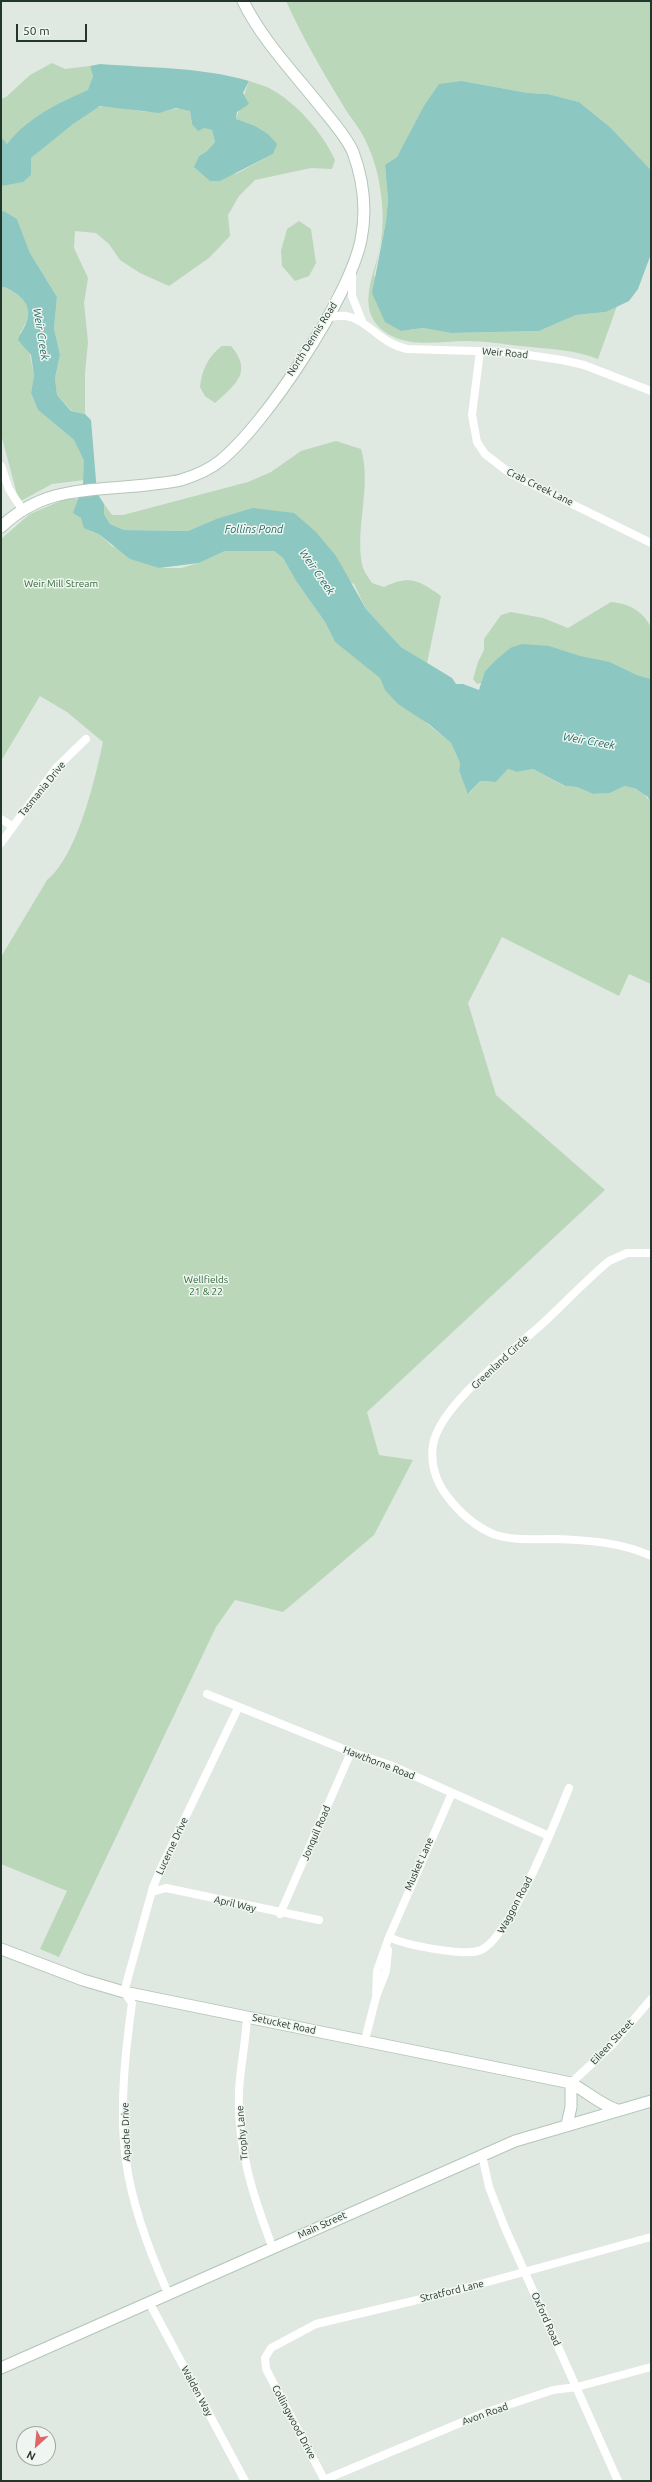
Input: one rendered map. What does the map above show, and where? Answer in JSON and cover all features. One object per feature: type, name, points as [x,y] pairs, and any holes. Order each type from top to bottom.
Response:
[{"type":"main road","name":"North Dennis Road","points":[[1,527],[22,509],[55,494],[182,480],[219,462],[243,440],[261,417],[326,320],[352,269],[361,240],[363,188],[352,149],[333,121],[258,29],[243,1]]},
{"type":"main road","name":"Setucket Road","points":[[1,1950],[84,1980],[124,1992],[248,2016],[571,2083],[587,2091],[604,2106],[617,2110]]},
{"type":"main road","points":[[567,2124],[571,2107],[571,2083]]},
{"type":"main road","name":"Main Street","points":[[1,2368],[272,2246],[515,2141],[567,2124],[651,2101]]},
{"type":"street","name":"Weir Road","points":[[352,269],[352,296],[362,321],[379,338],[398,347],[417,350],[480,351],[537,356],[584,365],[651,391]]},
{"type":"street","name":"Weir Road","points":[[326,320],[345,315],[362,321]]},
{"type":"street","name":"Crab Creek Lane","points":[[480,351],[472,415],[477,442],[485,454],[511,474],[651,543]]},
{"type":"street","points":[[1,466],[9,489],[22,509]]},
{"type":"street","name":"Tasmania Drive","points":[[1,843],[56,768],[86,739]]},
{"type":"street","points":[[1,818],[12,826]]},
{"type":"street","name":"Greenland Circle","points":[[651,1254],[627,1253],[609,1261],[480,1378],[449,1414],[438,1432],[433,1444],[432,1458],[435,1474],[441,1488],[450,1500],[468,1518],[494,1534],[512,1538],[575,1540],[612,1544],[651,1556]]},
{"type":"street","name":"Hawthorne Road","points":[[207,1694],[238,1708],[351,1752],[390,1765],[549,1836]]},
{"type":"street","name":"Lucerne Drive","points":[[124,1992],[152,1892],[161,1868],[238,1708]]},
{"type":"street","name":"Jonquil Road","points":[[280,1914],[351,1752]]},
{"type":"street","name":"Waggon Road","points":[[389,1937],[403,1944],[447,1950],[474,1952],[482,1950],[498,1936],[508,1922],[549,1836],[569,1788]]},
{"type":"street","name":"Musket Lane","points":[[365,2040],[376,1997],[377,1971],[389,1937],[452,1793]]},
{"type":"street","name":"April Way","points":[[152,1892],[166,1888],[280,1914],[318,1920]]},
{"type":"street","name":"Apache Drive","points":[[124,1992],[132,2003],[124,2097],[126,2161],[143,2229],[168,2293]]},
{"type":"street","name":"Eileen Street","points":[[571,2083],[613,2044],[651,1999]]},
{"type":"street","name":"Trophy Lane","points":[[248,2016],[239,2092],[242,2149],[253,2197],[272,2246]]},
{"type":"street","name":"Oxford Road","points":[[482,2155],[489,2186],[525,2272],[618,2481]]},
{"type":"street","name":"Stratford Lane","points":[[265,2361],[267,2352],[271,2348],[316,2324],[525,2272],[651,2237]]},
{"type":"street","name":"Walden Way","points":[[150,2302],[245,2481]]},
{"type":"street","name":"Collingwood Drive","points":[[265,2361],[271,2379],[325,2481]]},
{"type":"street","name":"Avon Road","points":[[325,2481],[484,2413],[553,2390],[577,2387],[651,2367]]},
{"type":"green space","points":[[286,1],[651,1],[651,170],[610,127],[579,102],[548,94],[528,93],[462,81],[404,145],[397,157],[385,166],[388,200],[386,221],[374,275],[401,331],[423,328],[451,333],[539,331],[576,315],[606,312],[617,306],[598,359],[570,351],[487,342],[411,342],[394,337],[382,329],[374,320],[368,299],[372,276],[379,252],[383,224],[383,209],[377,171],[361,132],[343,106],[319,65]]},
{"type":"green space","points":[[52,63],[65,69],[90,66],[93,76],[89,90],[66,100],[34,118],[15,134],[7,144],[1,138],[1,99],[6,97],[30,75]]},
{"type":"green space","points":[[249,81],[267,87],[279,94],[308,119],[330,149],[335,160],[332,169],[311,168],[255,180],[239,196],[228,215],[230,236],[209,258],[169,286],[140,273],[120,260],[109,244],[96,233],[75,231],[74,248],[88,278],[84,303],[88,342],[85,373],[85,414],[72,411],[57,395],[55,378],[60,355],[54,328],[57,297],[30,253],[17,219],[4,211],[1,212],[1,186],[31,175],[31,158],[78,120],[88,113],[103,106],[151,112],[162,112],[178,109],[186,109],[190,111],[192,124],[212,130],[215,142],[207,151],[199,156],[236,174],[273,154],[268,134],[236,119]]},
{"type":"green space","points":[[299,221],[311,229],[316,263],[309,276],[295,281],[282,266],[281,251],[287,229]]},
{"type":"green space","points":[[4,287],[24,300],[27,306],[28,317],[20,333],[30,355],[34,375],[31,393],[38,410],[74,440],[84,461],[84,480],[52,484],[19,502],[1,434],[1,288]]},
{"type":"green space","points":[[222,346],[231,346],[241,363],[241,370],[235,383],[215,403],[205,396],[200,387],[206,364],[213,354]]},
{"type":"green space","points":[[336,441],[361,449],[365,477],[360,550],[363,567],[372,583],[384,587],[401,581],[414,581],[426,586],[441,596],[427,663],[401,647],[366,609],[354,584],[216,519],[188,531],[124,530],[110,524],[104,514],[104,504],[112,515],[123,515],[248,482],[271,472],[301,451]]},
{"type":"green space","name":"Wellfields 21 & 22","points":[[65,499],[78,499],[74,512],[92,532],[100,535],[112,546],[159,568],[181,568],[199,563],[225,551],[274,551],[283,558],[296,581],[325,622],[335,642],[380,677],[386,690],[451,743],[460,763],[459,772],[469,794],[480,781],[496,782],[508,769],[517,772],[533,769],[564,786],[577,787],[593,794],[610,793],[625,786],[641,792],[647,798],[651,806],[651,984],[629,974],[619,996],[502,937],[468,1003],[496,1095],[605,1190],[367,1412],[379,1455],[413,1460],[374,1535],[283,1612],[235,1600],[216,1627],[59,1957],[40,1949],[67,1891],[1,1864],[1,957],[47,880],[58,869],[76,836],[90,796],[103,742],[67,712],[40,696],[1,761],[1,539],[30,514]]},
{"type":"green space","points":[[611,602],[624,604],[639,612],[651,627],[651,679],[637,675],[610,662],[510,648],[485,671],[482,683],[477,684],[473,679],[478,662],[484,650],[484,639],[501,615],[511,612],[543,618],[568,628]]},
{"type":"water","points":[[100,64],[212,73],[249,81],[243,93],[249,104],[237,112],[236,119],[255,126],[268,134],[277,144],[273,154],[220,181],[210,181],[194,167],[199,156],[207,151],[215,142],[212,130],[204,128],[198,131],[192,124],[190,111],[176,108],[159,113],[100,106],[73,124],[31,158],[31,175],[23,182],[1,186],[1,137],[7,144],[15,134],[34,118],[66,100],[88,90],[93,76],[90,66]]},
{"type":"water","points":[[462,81],[528,93],[548,94],[579,102],[610,127],[651,170],[651,254],[638,289],[629,301],[606,312],[576,315],[539,331],[451,333],[423,328],[401,331],[385,322],[372,293],[386,221],[388,200],[385,165],[397,157],[424,106],[439,84]]},
{"type":"water","points":[[4,211],[17,219],[30,253],[57,297],[54,328],[60,355],[55,378],[57,395],[71,411],[85,414],[91,420],[97,493],[104,504],[104,514],[110,524],[124,530],[188,531],[216,519],[253,508],[294,513],[316,532],[336,556],[366,609],[401,647],[452,678],[456,684],[463,684],[479,690],[485,671],[510,648],[522,644],[549,646],[580,656],[610,662],[637,675],[651,679],[651,806],[648,797],[636,789],[625,786],[610,793],[593,794],[577,787],[565,786],[533,769],[517,772],[508,769],[496,782],[480,781],[468,794],[459,771],[460,763],[451,743],[430,725],[398,704],[385,690],[380,678],[335,642],[325,622],[296,581],[283,558],[274,551],[225,551],[199,563],[159,568],[130,559],[100,535],[84,528],[81,518],[73,513],[83,485],[84,461],[74,440],[38,410],[31,393],[34,375],[31,355],[18,340],[28,316],[27,305],[20,296],[4,287],[1,288],[1,212]]},
{"type":"water label","name":"Weir Creek","points":[[41,334]]},
{"type":"water label","name":"Follins Pond","points":[[254,529]]},
{"type":"water label","name":"Weir Creek","points":[[317,572]]},
{"type":"water label","name":"Weir Creek","points":[[589,741]]},
{"type":"park label","name":"Weir Mill Stream","points":[[61,584]]}]
